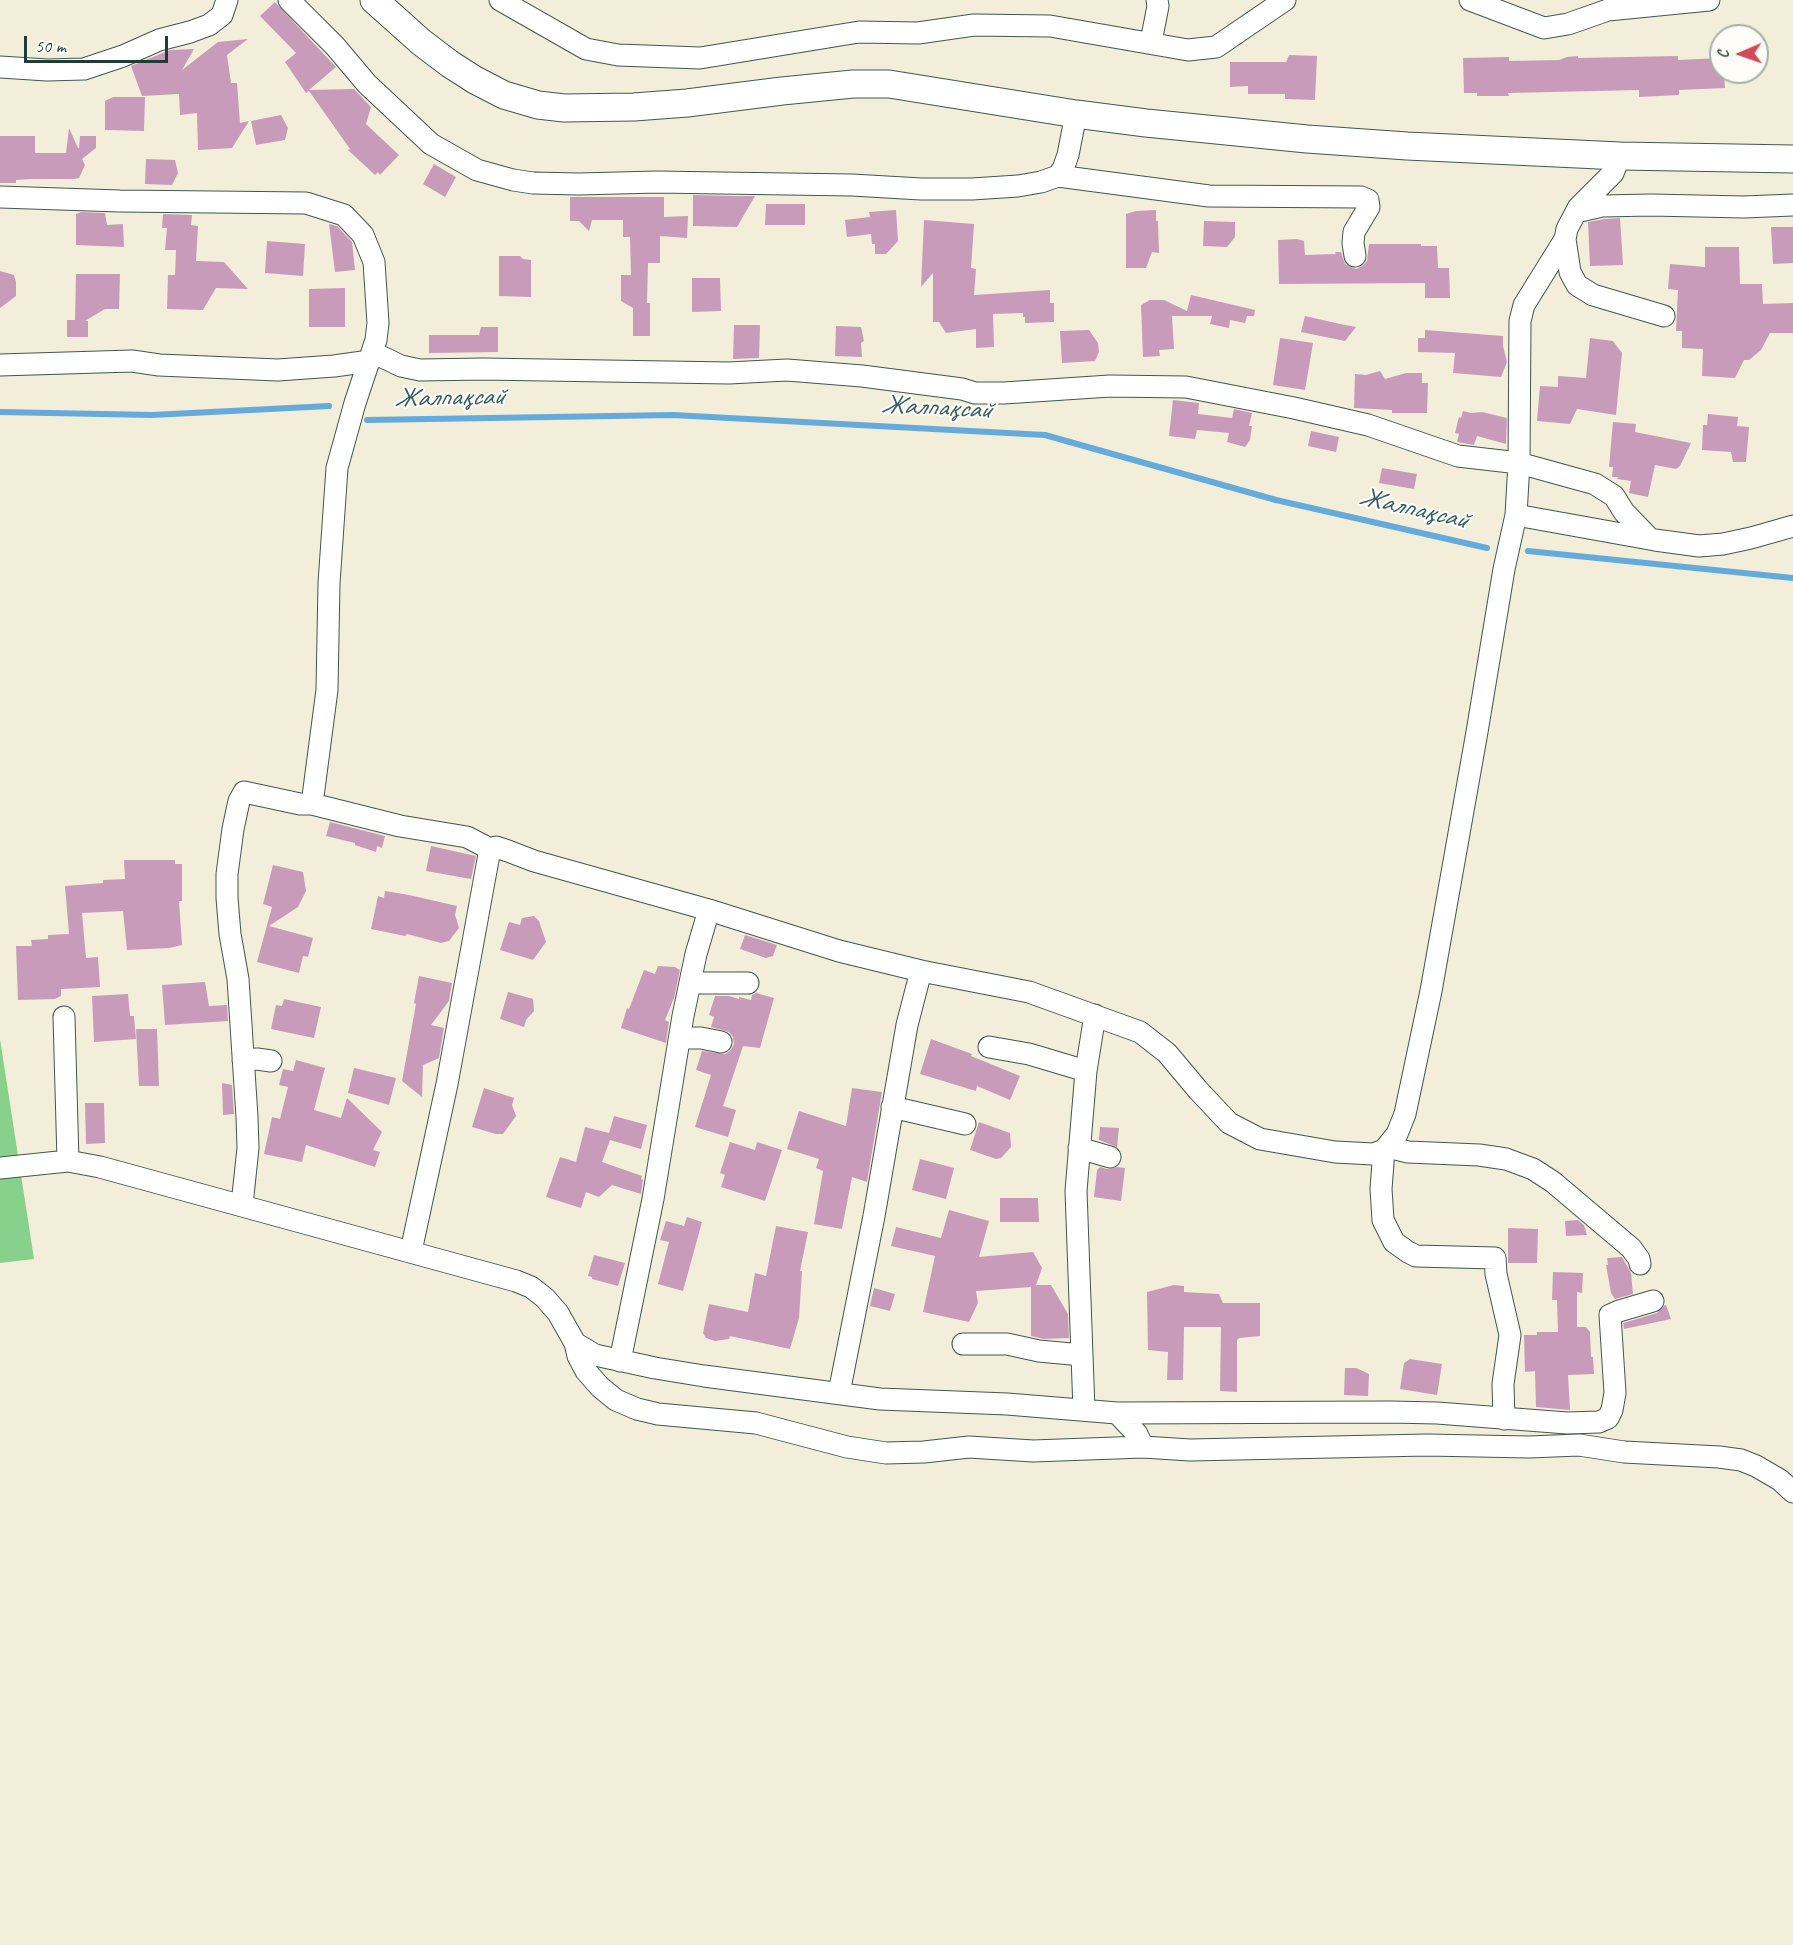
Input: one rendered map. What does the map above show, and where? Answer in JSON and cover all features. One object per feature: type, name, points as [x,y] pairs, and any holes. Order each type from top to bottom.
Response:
[{"type":"main road","points":[[374,0],[421,42],[450,64],[504,95],[538,105],[564,108],[687,103],[843,85],[889,84],[1076,114],[1318,140],[1620,156],[1793,159]]},
{"type":"street","points":[[0,67],[48,70],[84,69],[123,56],[159,40],[209,25],[222,15],[227,0]]},
{"type":"street","points":[[289,0],[335,46],[367,84],[431,144],[477,170],[513,180],[545,183],[852,185],[962,189],[1041,182],[1058,176],[1209,195],[1361,198],[1368,200],[1369,207],[1354,232],[1355,256]]},
{"type":"street","points":[[500,0],[585,49],[618,55],[700,58],[859,32],[918,33],[974,25],[1050,26],[1188,50],[1216,47],[1285,0]]},
{"type":"street","points":[[1151,42],[1158,6],[1157,0]]},
{"type":"street","points":[[1470,0],[1544,28],[1568,24],[1608,10],[1709,0]]},
{"type":"street","points":[[1058,176],[1068,155],[1076,114]]},
{"type":"street","points":[[1620,156],[1613,173],[1576,212],[1567,229],[1565,239],[1570,272],[1577,285],[1593,295],[1664,316]]},
{"type":"street","points":[[0,197],[306,203],[344,215],[363,235],[374,262],[378,323],[376,340],[337,468],[328,593],[327,690],[312,804]]},
{"type":"street","points":[[1576,212],[1602,206],[1631,205],[1744,207],[1793,205]]},
{"type":"street","points":[[242,1205],[248,1148],[238,979],[230,934],[227,874],[239,801],[244,792],[300,804],[312,804],[400,826],[467,837],[490,849],[496,847],[534,861],[710,910],[839,951],[921,971],[1029,992],[1140,1032],[1167,1053],[1229,1123],[1260,1139],[1335,1152],[1373,1154],[1388,1145],[1397,1134],[1405,1114],[1431,991],[1515,515],[1520,463],[1520,321],[1524,305],[1565,239]]},
{"type":"street","points":[[0,365],[132,361],[159,365],[278,370],[334,366],[371,357],[420,370],[483,369],[647,373],[787,370],[862,376],[962,389],[975,393],[1110,386],[1186,387],[1368,425],[1458,456],[1520,463],[1595,484],[1614,496],[1624,512],[1650,539]]},
{"type":"street","points":[[1515,515],[1699,546],[1723,544],[1793,526]]},
{"type":"street","points":[[411,1251],[447,1084],[490,849]]},
{"type":"street","points":[[620,1361],[653,1199],[690,983],[696,954],[710,910]]},
{"type":"street","points":[[839,1393],[874,1216],[907,1025],[921,971]]},
{"type":"street","points":[[690,983],[748,983]]},
{"type":"street","points":[[1084,1410],[1076,1191],[1086,1071],[1095,1015]]},
{"type":"street","points":[[64,1017],[68,1161]]},
{"type":"street","points":[[680,1038],[701,1038],[721,1042]]},
{"type":"street","points":[[989,1047],[1029,1054],[1086,1071]]},
{"type":"street","points":[[243,1060],[271,1061]]},
{"type":"street","points":[[892,1107],[965,1124]]},
{"type":"street","points":[[1388,1145],[1408,1152],[1479,1155],[1506,1159],[1533,1169],[1623,1242],[1639,1259],[1640,1264]]},
{"type":"street","points":[[1388,1145],[1381,1189],[1383,1220],[1394,1242],[1416,1256],[1495,1258],[1496,1275],[1510,1335],[1503,1384],[1504,1419]]},
{"type":"street","points":[[1079,1148],[1110,1157]]},
{"type":"street","points":[[0,1168],[68,1161],[135,1176],[516,1281],[531,1287],[546,1298],[558,1313],[575,1343],[578,1356],[586,1371],[600,1387],[616,1400],[637,1409],[658,1414],[756,1423],[848,1447],[886,1453],[969,1447],[1033,1451],[1143,1447],[1190,1450],[1427,1445],[1579,1445],[1624,1452],[1741,1460],[1780,1480],[1793,1492]]},
{"type":"street","points":[[575,1343],[595,1355],[620,1361],[704,1376],[880,1399],[1007,1404],[1117,1413],[1390,1412],[1437,1413],[1567,1423],[1599,1422],[1608,1418],[1615,1393],[1610,1315],[1653,1301]]},
{"type":"street","points":[[963,1344],[1007,1344],[1039,1351],[1082,1355]]},
{"type":"street","points":[[1117,1413],[1137,1434],[1143,1447]]},
{"type":"green space","points":[[0,1039],[34,1259],[0,1263]]},
{"type":"building","points":[[275,2],[336,67],[309,90],[354,89],[371,107],[366,124],[399,155],[380,175],[378,172],[375,175],[348,150],[350,149],[309,91],[306,93],[285,62],[296,53],[260,16]]},
{"type":"building","points":[[248,39],[227,55],[231,83],[237,83],[240,123],[249,121],[232,148],[198,150],[197,113],[180,115],[179,94],[142,96],[131,66],[170,50],[194,49],[182,70],[218,42]]},
{"type":"building","points":[[1289,55],[1317,56],[1315,100],[1285,99],[1285,94],[1248,94],[1248,86],[1230,87],[1230,62],[1286,62]]},
{"type":"building","points":[[1678,56],[1678,60],[1709,59],[1709,84],[1725,84],[1725,88],[1679,90],[1679,95],[1639,97],[1639,90],[1508,93],[1509,96],[1477,96],[1477,93],[1464,93],[1463,58],[1509,57],[1509,61],[1559,60],[1567,57]]},
{"type":"building","points":[[113,97],[145,97],[144,131],[105,130],[105,101]]},
{"type":"building","points":[[281,115],[288,128],[285,140],[256,145],[251,121]]},
{"type":"building","points":[[69,128],[78,148],[80,136],[96,136],[96,148],[82,159],[85,165],[79,178],[16,180],[16,183],[0,183],[0,136],[35,136],[35,153],[66,153]]},
{"type":"building","points":[[146,159],[175,160],[178,173],[172,185],[145,184]]},
{"type":"building","points":[[434,164],[456,177],[445,197],[423,184]]},
{"type":"building","points":[[693,195],[755,196],[737,227],[693,226]]},
{"type":"building","points":[[570,197],[664,197],[664,217],[688,216],[687,238],[660,236],[660,263],[648,263],[647,303],[650,303],[650,336],[633,336],[633,308],[621,301],[621,275],[631,275],[630,237],[623,237],[623,220],[592,220],[589,231],[579,221],[570,221]]},
{"type":"building","points":[[766,204],[805,204],[805,225],[765,225]]},
{"type":"building","points":[[896,210],[898,241],[886,254],[875,254],[875,244],[872,244],[871,234],[847,237],[845,220],[870,217],[869,212]]},
{"type":"building","points":[[1156,210],[1159,253],[1152,252],[1146,268],[1126,268],[1126,214]]},
{"type":"building","points":[[81,212],[105,213],[107,225],[123,224],[124,247],[76,245],[76,214]]},
{"type":"building","points":[[163,214],[192,215],[191,225],[198,226],[196,261],[224,262],[248,289],[216,288],[203,310],[167,309],[168,275],[175,275],[176,250],[165,250],[167,228],[162,228]]},
{"type":"building","points":[[1620,218],[1623,265],[1590,266],[1588,222]]},
{"type":"building","points":[[924,220],[974,224],[971,268],[976,269],[974,295],[1050,290],[1050,303],[1054,303],[1054,322],[1025,323],[1023,313],[993,314],[994,347],[976,348],[976,329],[946,333],[939,322],[933,322],[933,273],[921,287]]},
{"type":"building","points":[[1204,221],[1235,222],[1235,237],[1227,247],[1203,246]]},
{"type":"building","points":[[329,224],[337,226],[352,242],[355,270],[335,272]]},
{"type":"building","points":[[1771,227],[1793,227],[1793,263],[1773,264]]},
{"type":"building","points":[[1278,240],[1304,241],[1305,255],[1341,252],[1345,264],[1356,269],[1367,261],[1369,244],[1437,246],[1438,268],[1449,268],[1450,298],[1425,298],[1425,283],[1279,284]]},
{"type":"building","points":[[267,241],[305,244],[303,276],[265,273]]},
{"type":"building","points":[[1705,247],[1739,247],[1740,284],[1762,284],[1763,304],[1793,303],[1793,333],[1770,333],[1761,350],[1749,360],[1744,360],[1735,378],[1702,376],[1703,349],[1682,348],[1682,331],[1676,331],[1678,290],[1668,289],[1670,264],[1705,267]]},
{"type":"building","points":[[499,256],[520,256],[531,260],[531,297],[499,296]]},
{"type":"building","points":[[0,271],[14,275],[16,296],[0,308]]},
{"type":"building","points":[[76,274],[120,274],[119,309],[105,309],[85,321],[88,321],[88,337],[67,337],[67,320],[75,320]]},
{"type":"building","points":[[692,278],[720,278],[721,311],[692,312]]},
{"type":"building","points":[[345,288],[345,327],[309,327],[309,289]]},
{"type":"building","points":[[1191,295],[1255,310],[1254,316],[1247,316],[1245,323],[1230,320],[1229,328],[1210,324],[1212,316],[1172,316],[1174,349],[1159,350],[1160,356],[1143,357],[1141,305],[1150,300],[1164,300],[1187,311]]},
{"type":"building","points":[[1305,316],[1356,327],[1345,341],[1301,332]]},
{"type":"building","points":[[734,325],[760,325],[759,358],[733,359]]},
{"type":"building","points":[[836,326],[861,327],[864,341],[861,343],[862,357],[835,356]]},
{"type":"building","points":[[481,327],[498,327],[498,352],[429,353],[429,335],[479,335]]},
{"type":"building","points":[[1089,330],[1098,343],[1099,352],[1095,361],[1062,363],[1060,331]]},
{"type":"building","points":[[1425,330],[1503,336],[1507,362],[1501,377],[1453,373],[1455,353],[1418,352],[1418,338],[1425,338]]},
{"type":"building","points":[[1280,338],[1313,343],[1305,390],[1273,385]]},
{"type":"building","points":[[1590,338],[1613,341],[1622,353],[1616,415],[1577,409],[1570,424],[1537,421],[1540,386],[1558,387],[1558,376],[1586,378]]},
{"type":"building","points":[[1380,371],[1385,379],[1406,373],[1422,373],[1422,383],[1428,383],[1427,413],[1392,413],[1392,410],[1354,408],[1355,374],[1366,375]]},
{"type":"building","points":[[1173,400],[1199,403],[1198,414],[1232,418],[1234,409],[1252,413],[1249,426],[1252,426],[1250,440],[1245,447],[1227,442],[1229,433],[1197,430],[1195,439],[1169,436]]},
{"type":"building","points":[[1463,411],[1482,412],[1507,418],[1506,444],[1477,436],[1474,445],[1457,442],[1459,434],[1455,433]]},
{"type":"building","points":[[1708,414],[1738,417],[1737,426],[1749,427],[1746,462],[1733,462],[1731,452],[1702,450],[1703,425],[1707,425]]},
{"type":"building","points":[[1613,422],[1636,424],[1635,432],[1691,443],[1680,466],[1676,469],[1655,465],[1648,497],[1629,493],[1631,481],[1612,477],[1613,467],[1609,467]]},
{"type":"building","points":[[1311,431],[1339,437],[1336,452],[1308,446]]},
{"type":"building","points":[[1382,468],[1417,474],[1414,489],[1379,483]]},
{"type":"building","points":[[330,822],[385,836],[382,848],[377,846],[376,852],[355,845],[355,843],[326,836]]},
{"type":"building","points":[[431,846],[476,856],[471,879],[426,871]]},
{"type":"building","points":[[124,860],[175,860],[175,864],[182,864],[182,901],[179,901],[182,945],[169,948],[127,950],[123,911],[82,913],[86,958],[98,957],[100,987],[61,989],[61,996],[55,999],[18,1000],[16,946],[32,946],[31,940],[48,939],[48,935],[69,934],[65,886],[125,879]]},
{"type":"building","points":[[273,865],[303,872],[306,891],[298,907],[269,926],[313,938],[308,957],[303,956],[299,973],[257,962],[272,907],[263,904]]},
{"type":"building","points":[[385,891],[457,906],[455,915],[459,928],[449,941],[441,943],[407,934],[405,936],[371,929],[378,896],[384,898]]},
{"type":"building","points":[[534,916],[539,921],[546,942],[533,960],[500,950],[509,922],[520,925],[522,918]]},
{"type":"building","points":[[745,935],[777,945],[773,956],[766,958],[740,949]]},
{"type":"building","points":[[658,966],[675,967],[680,970],[674,998],[665,1020],[669,1022],[666,1043],[621,1028],[644,970],[655,974]]},
{"type":"building","points":[[419,976],[452,983],[449,1001],[431,1025],[444,1028],[439,1058],[423,1065],[422,1097],[402,1081]]},
{"type":"building","points":[[205,982],[209,1006],[227,1005],[228,1021],[165,1025],[162,985]]},
{"type":"building","points":[[508,992],[533,999],[534,1011],[526,1020],[524,1027],[500,1019]]},
{"type":"building","points":[[756,993],[774,998],[760,1048],[743,1046],[723,1106],[736,1110],[728,1137],[695,1127],[711,1075],[696,1070],[702,1051],[725,1054],[734,1044],[729,1032],[711,1027],[714,1017],[709,1015],[715,996],[751,1000],[752,995]]},
{"type":"building","points":[[128,994],[130,1016],[134,1016],[136,1039],[94,1042],[92,996]]},
{"type":"building","points":[[284,999],[321,1007],[314,1038],[271,1029],[276,1005],[282,1006]]},
{"type":"building","points":[[136,1029],[157,1029],[159,1086],[139,1086]]},
{"type":"building","points":[[931,1039],[972,1054],[971,1056],[1020,1076],[1010,1100],[977,1086],[976,1091],[920,1074]]},
{"type":"building","points":[[296,1060],[325,1068],[314,1110],[341,1118],[347,1098],[382,1132],[373,1150],[380,1152],[375,1167],[306,1145],[302,1162],[264,1154],[272,1117],[280,1119],[288,1087],[279,1085],[283,1069],[293,1071]]},
{"type":"building","points":[[354,1068],[396,1078],[389,1105],[348,1093]]},
{"type":"building","points":[[222,1083],[232,1085],[234,1114],[223,1115]]},
{"type":"building","points":[[484,1088],[514,1098],[512,1105],[516,1116],[503,1134],[472,1127]]},
{"type":"building","points":[[852,1088],[882,1092],[867,1182],[852,1177],[842,1229],[814,1224],[823,1171],[816,1168],[819,1159],[787,1149],[799,1111],[846,1126]]},
{"type":"building","points":[[85,1103],[104,1103],[105,1143],[86,1144]]},
{"type":"building","points":[[614,1116],[647,1125],[641,1149],[610,1140],[602,1162],[642,1176],[641,1194],[612,1185],[599,1197],[586,1192],[581,1208],[546,1197],[560,1157],[576,1162],[585,1127],[609,1133]]},
{"type":"building","points":[[979,1122],[1010,1133],[1011,1147],[1001,1158],[996,1159],[970,1150]]},
{"type":"building","points":[[1100,1127],[1119,1128],[1117,1147],[1099,1140]]},
{"type":"building","points":[[730,1142],[755,1150],[757,1142],[782,1150],[765,1201],[721,1187],[725,1175],[720,1173]]},
{"type":"building","points":[[920,1159],[954,1168],[946,1199],[912,1190]]},
{"type":"building","points":[[1100,1167],[1125,1168],[1121,1201],[1094,1197],[1097,1170]]},
{"type":"building","points":[[1000,1198],[1038,1198],[1039,1222],[1000,1222]]},
{"type":"building","points":[[949,1210],[989,1221],[979,1257],[1033,1252],[1042,1268],[1036,1285],[1051,1285],[1068,1314],[1069,1338],[1044,1339],[1031,1336],[1031,1287],[976,1291],[978,1303],[969,1322],[923,1312],[935,1256],[891,1246],[896,1227],[941,1238]]},
{"type":"building","points":[[687,1217],[702,1222],[683,1291],[658,1284],[669,1242],[660,1240],[666,1221],[684,1226]]},
{"type":"building","points":[[1578,1220],[1584,1225],[1587,1235],[1566,1236],[1565,1221]]},
{"type":"building","points":[[776,1226],[808,1232],[800,1271],[802,1271],[799,1318],[790,1349],[730,1336],[729,1339],[715,1341],[706,1338],[703,1333],[709,1304],[748,1312],[755,1273],[766,1276]]},
{"type":"building","points":[[1508,1228],[1538,1229],[1537,1263],[1508,1263]]},
{"type":"building","points":[[594,1255],[625,1263],[618,1286],[588,1276]]},
{"type":"building","points":[[1622,1257],[1631,1273],[1633,1294],[1615,1299],[1611,1293],[1607,1258]]},
{"type":"building","points":[[1553,1272],[1583,1273],[1582,1293],[1577,1292],[1577,1327],[1586,1327],[1590,1332],[1594,1374],[1568,1375],[1570,1410],[1536,1407],[1535,1371],[1525,1372],[1524,1335],[1537,1335],[1537,1332],[1558,1332],[1557,1300],[1552,1300]]},
{"type":"building","points":[[1174,1285],[1184,1286],[1184,1292],[1219,1294],[1223,1303],[1260,1303],[1260,1336],[1237,1340],[1237,1392],[1220,1391],[1221,1327],[1184,1327],[1183,1380],[1167,1380],[1168,1352],[1148,1350],[1147,1292]]},
{"type":"building","points":[[874,1288],[895,1294],[890,1311],[870,1306]]},
{"type":"building","points":[[1665,1305],[1671,1319],[1624,1329],[1623,1323],[1657,1313]]},
{"type":"building","points":[[1410,1359],[1442,1364],[1437,1395],[1400,1389],[1404,1363]]},
{"type":"building","points":[[1345,1368],[1356,1368],[1369,1374],[1368,1396],[1344,1395]]},
{"type":"waterway","name":"Жалпақсай","points":[[0,412],[152,415],[329,406]]},
{"type":"waterway","name":"Жалпақсай","points":[[367,420],[673,415],[1045,435],[1276,500],[1487,548]]},
{"type":"waterway","name":"Жалпақсай","points":[[1528,551],[1793,578]]}]
